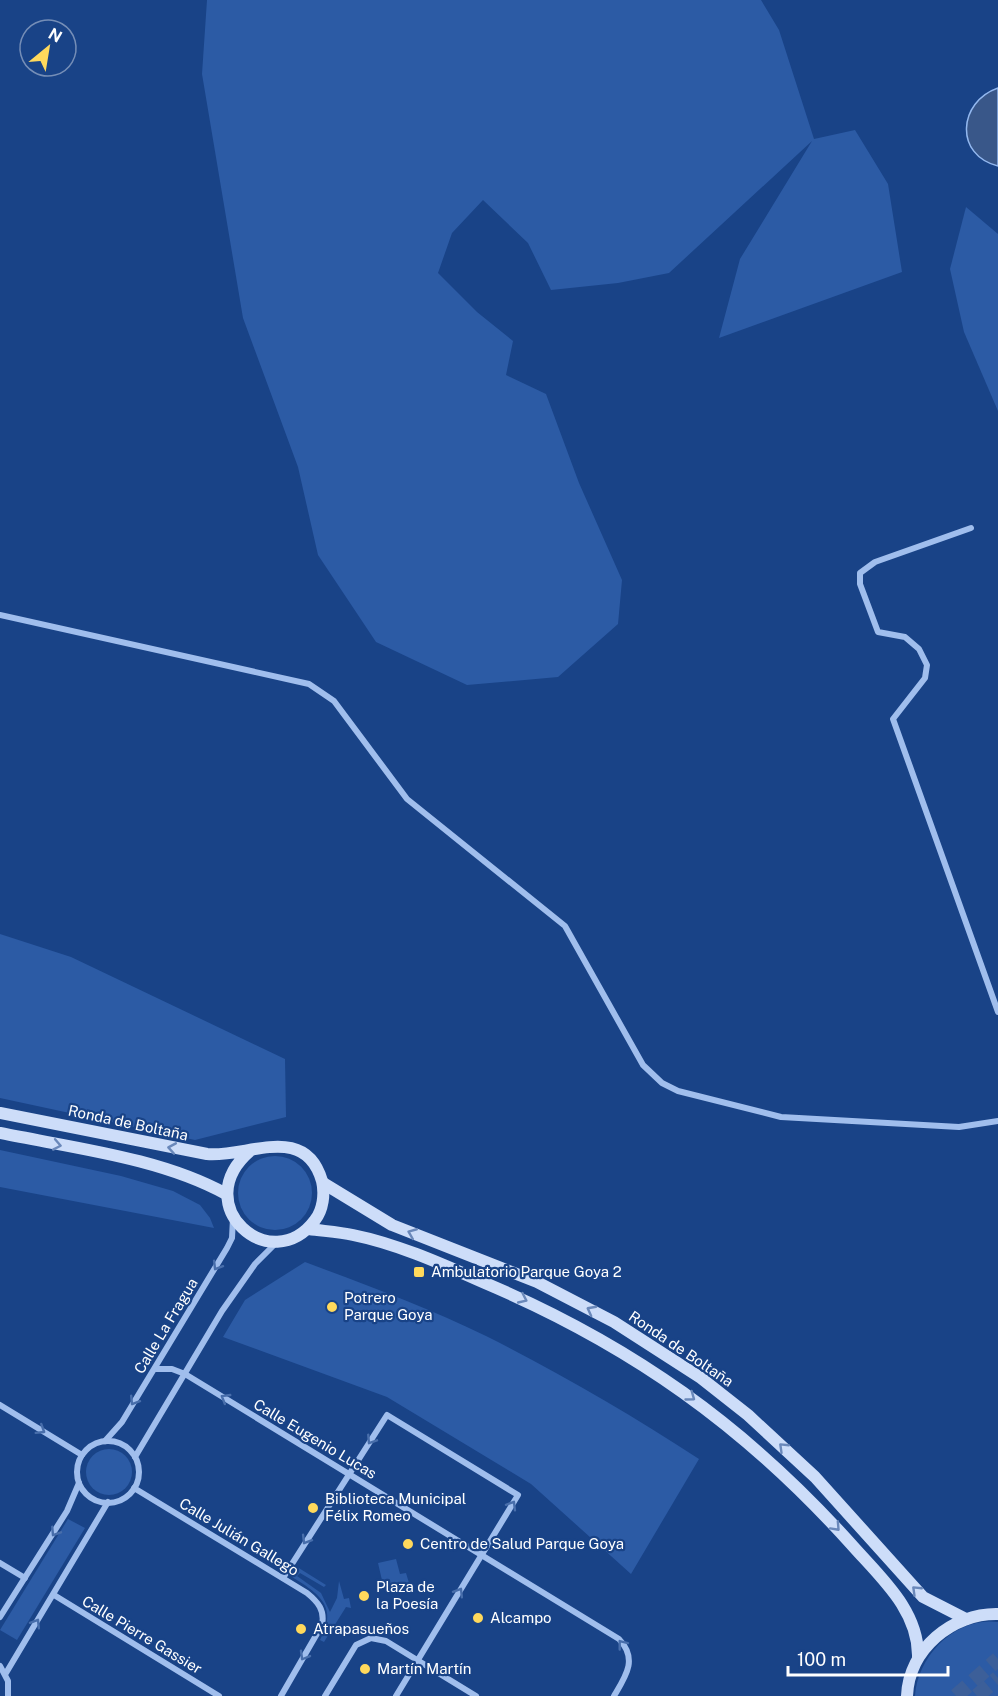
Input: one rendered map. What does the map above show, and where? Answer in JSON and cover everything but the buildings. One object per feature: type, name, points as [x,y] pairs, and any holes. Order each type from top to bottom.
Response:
[{"type":"main road","name":"Ronda de Boltaña","points":[[0,1113],[216,1155],[276,1145],[294,1149],[311,1160],[323,1183],[392,1225],[537,1282],[614,1322],[701,1378],[748,1415],[814,1477],[923,1597],[966,1619]]},
{"type":"main road","points":[[0,1133],[94,1152],[176,1173],[200,1180],[226,1194]]},
{"type":"main road","points":[[250,1151],[232,1170],[226,1194],[233,1218],[252,1236],[278,1242],[299,1236],[309,1229],[318,1216],[323,1200],[323,1183]]},
{"type":"main road","points":[[309,1229],[372,1240],[467,1275],[561,1318],[661,1374],[702,1405],[766,1459],[832,1523],[909,1614],[917,1637],[918,1658],[907,1696]]},
{"type":"main road","points":[[918,1658],[936,1637],[966,1619],[998,1614]]},
{"type":"street","points":[[971,528],[875,562],[860,573],[860,584],[878,632],[905,637],[920,649],[927,665],[925,678],[893,719],[998,1012]]},
{"type":"street","points":[[0,615],[309,684],[334,701],[407,799],[565,927],[643,1065],[662,1083],[678,1091],[781,1117],[959,1127],[998,1121]]},
{"type":"street","name":"Calle La Fragua","points":[[105,1441],[118,1428],[227,1248],[232,1238],[233,1218]]},
{"type":"street","points":[[135,1457],[243,1280],[278,1242]]},
{"type":"street","name":"Calle Eugenio Lucas","points":[[155,1369],[171,1369],[185,1374],[620,1639],[628,1651],[630,1665],[614,1696]]},
{"type":"street","points":[[0,1405],[82,1455]]},
{"type":"street","points":[[283,1578],[387,1415],[518,1495],[396,1696]]},
{"type":"street","points":[[105,1441],[123,1445],[135,1457],[139,1471],[134,1488],[122,1499],[108,1502],[89,1496],[79,1483],[77,1470],[82,1455],[94,1444],[105,1441]]},
{"type":"street","points":[[0,1617],[68,1511],[79,1483]]},
{"type":"street","name":"Calle Julián Gallego","points":[[134,1488],[315,1599],[323,1615],[322,1625],[281,1696]]},
{"type":"street","points":[[6,1673],[108,1502]]},
{"type":"street","points":[[0,1563],[25,1578]]},
{"type":"street","name":"Calle Pierre Gassier","points":[[54,1595],[219,1696]]},
{"type":"street","points":[[325,1696],[352,1650],[363,1639],[387,1641],[476,1696]]},
{"type":"street","points":[[0,1666],[6,1673],[10,1695]]},
{"type":"shaded area","points":[[207,0],[761,0],[779,30],[814,139],[855,130],[888,184],[902,272],[719,338],[740,259],[812,141],[669,273],[618,283],[551,290],[528,243],[483,200],[452,233],[438,273],[477,312],[513,341],[506,375],[546,394],[579,483],[622,580],[618,624],[558,677],[467,685],[376,642],[318,555],[298,467],[243,318],[202,74]]},
{"type":"shaded area","points":[[998,88],[998,166],[984,160],[974,151],[968,140],[966,128],[975,105],[985,95]]},
{"type":"shaded area","points":[[966,207],[998,234],[998,411],[964,332],[950,269]]},
{"type":"shaded area","points":[[0,934],[71,957],[285,1059],[286,1117],[195,1140],[0,1098]]},
{"type":"shaded area","points":[[0,1150],[121,1176],[173,1191],[200,1205],[214,1228],[0,1187]]},
{"type":"shaded area","points":[[275,1156],[289,1159],[301,1167],[309,1179],[312,1193],[309,1207],[301,1219],[289,1227],[275,1230],[261,1227],[249,1219],[241,1207],[238,1193],[241,1179],[249,1167],[261,1159]]},
{"type":"shaded area","points":[[305,1262],[419,1306],[486,1336],[594,1394],[699,1459],[631,1574],[531,1484],[387,1397],[223,1337],[245,1300]]},
{"type":"shaded area","points":[[109,1449],[118,1450],[126,1455],[131,1463],[131,1481],[126,1489],[118,1494],[109,1495],[100,1494],[92,1489],[87,1481],[86,1472],[87,1463],[92,1455],[100,1450]]},
{"type":"shaded area","points":[[68,1519],[85,1528],[17,1640],[0,1630]]},
{"type":"shaded area","points":[[396,1559],[400,1574],[406,1573],[409,1583],[384,1589],[378,1563]]},
{"type":"shaded area","points":[[294,1565],[326,1585],[324,1587],[300,1573],[297,1576],[321,1593],[330,1612],[337,1598],[339,1581],[344,1599],[349,1598],[351,1608],[346,1607],[324,1642],[320,1640],[326,1628],[326,1609],[316,1594],[289,1575]]},
{"type":"shaded area","points":[[998,1622],[998,1696],[915,1696],[917,1681],[923,1667],[931,1653],[942,1642],[954,1632],[968,1625]]},
{"type":"tunnel","points":[[956,1696],[998,1659]]},
{"type":"tunnel","points":[[977,1696],[998,1678]]},
{"type":"place","name":"Ambulatorio Parque Goya 2","points":[[419,1272]]},
{"type":"place","name":"Potrero Parque Goya","points":[[332,1307]]},
{"type":"place","name":"Biblioteca Municipal Félix Romeo","points":[[313,1508]]},
{"type":"place","name":"Centro de Salud Parque Goya","points":[[408,1544]]},
{"type":"place","name":"Plaza de la Poesía","points":[[364,1596]]},
{"type":"place","name":"Alcampo","points":[[478,1618]]},
{"type":"place","name":"Atrapasueños","points":[[301,1629]]},
{"type":"place","name":"Martín Martín","points":[[365,1669]]}]
